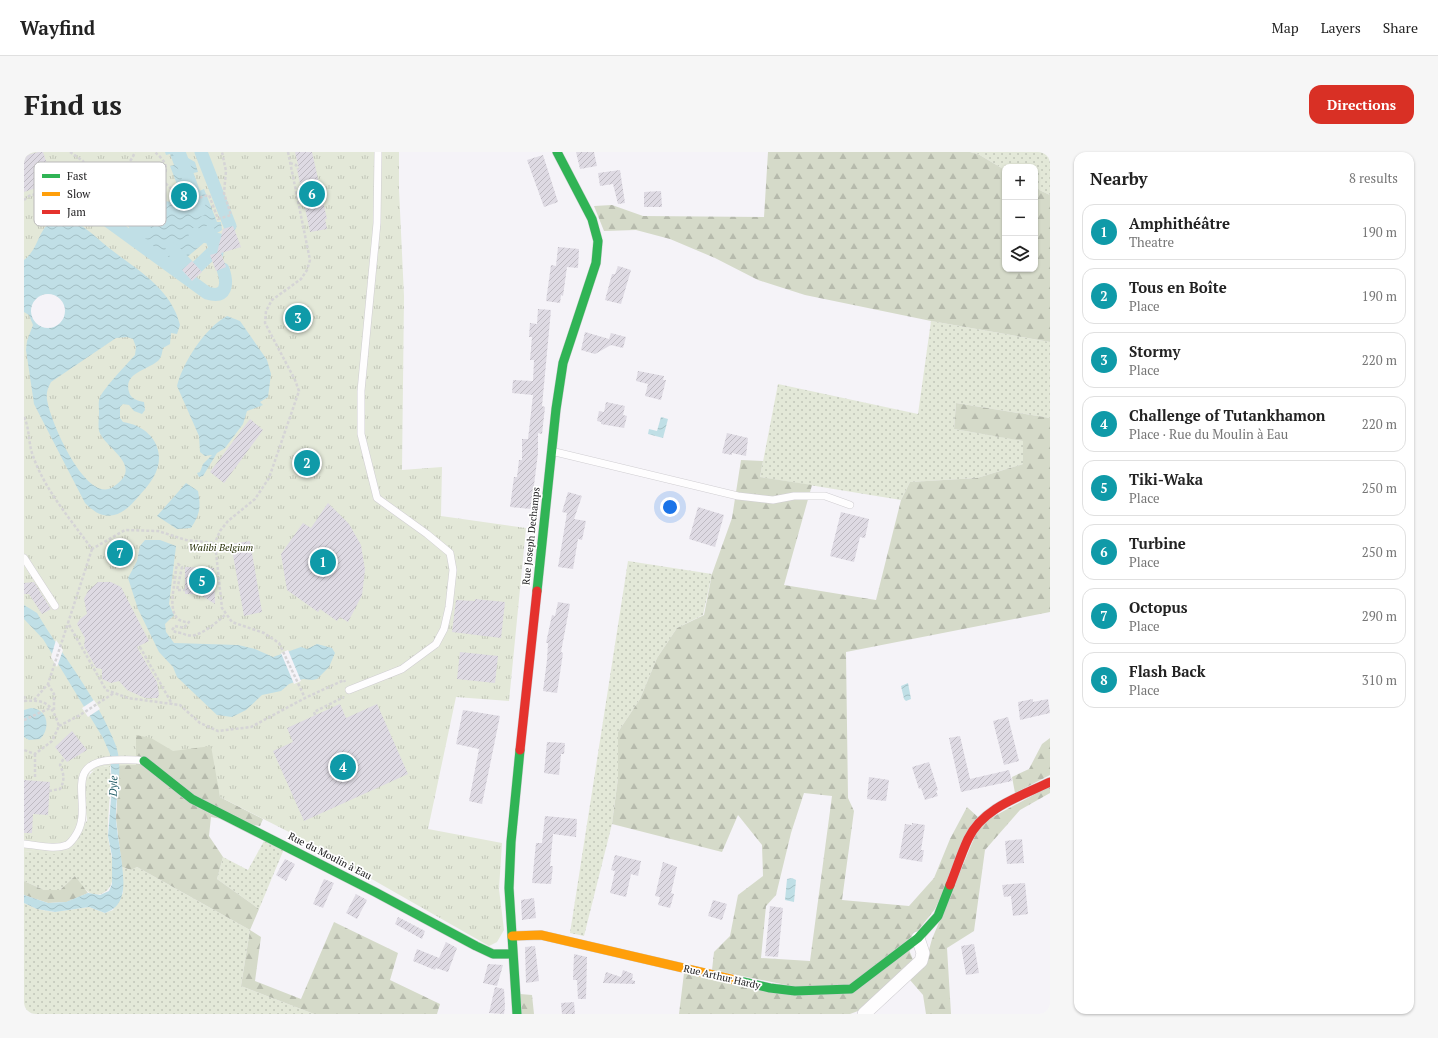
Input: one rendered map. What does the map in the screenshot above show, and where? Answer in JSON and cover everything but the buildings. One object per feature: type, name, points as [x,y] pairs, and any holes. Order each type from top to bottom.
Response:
[{"type":"street","name":"Rue Joseph Dechamps","points":[[517,1014],[509,888],[511,842],[551,451],[563,363],[596,263],[598,241],[592,219],[557,152]]},
{"type":"street","name":"Rue du Moulin à Eau","points":[[140,760],[174,786],[205,805],[375,892],[476,946],[493,954],[514,954]]},
{"type":"street","name":"Rue Arthur Hardy","points":[[512,936],[541,935],[770,988],[795,991],[851,989],[918,938],[938,916],[968,838],[979,822],[1002,805],[1050,782]]},
{"type":"street","points":[[864,1014],[921,961],[923,953],[918,938]]},
{"type":"lane","points":[[349,690],[402,670],[436,644],[444,629],[449,607],[453,570],[450,553],[427,534],[377,498],[360,434],[361,391],[378,223],[378,152]]},
{"type":"lane","points":[[551,451],[738,496],[773,500],[794,496],[825,496],[850,505]]},
{"type":"lane","points":[[24,558],[55,606]]},
{"type":"lane","points":[[24,844],[49,847],[69,844],[79,830],[82,818],[81,779],[84,771],[95,763],[106,761],[140,760]]},
{"type":"path","points":[[70,152],[83,162]]},
{"type":"path","points":[[129,162],[133,158],[135,152]]},
{"type":"path","points":[[155,152],[163,162]]},
{"type":"path","points":[[166,184],[178,195],[190,200],[209,195],[218,219],[231,215],[224,193],[226,171],[222,152]]},
{"type":"path","points":[[288,152],[310,260],[307,270],[301,279],[272,300],[266,311],[265,323],[295,380],[299,391],[269,478],[255,499],[228,521],[220,531],[215,543],[222,608],[225,615],[232,622],[250,628],[272,638],[279,643],[284,650],[305,698]]},
{"type":"path","points":[[290,163],[296,165],[298,169]]},
{"type":"path","points":[[24,200],[34,195]]},
{"type":"path","points":[[24,417],[36,461],[52,492],[92,549]]},
{"type":"path","points":[[34,700],[48,684],[63,633],[68,623],[92,549],[125,530],[158,531],[186,540],[215,543]]},
{"type":"path","points":[[177,590],[182,567],[178,564],[171,604],[176,616],[182,621],[190,622],[184,628],[175,626],[172,630],[174,632],[183,633],[188,636],[193,635],[214,626],[225,615]]},
{"type":"path","points":[[173,590],[186,590]]},
{"type":"path","points":[[68,623],[106,690],[114,693],[153,703],[180,706],[200,723],[218,731],[251,727],[305,698],[344,680],[351,694],[314,712],[315,715]]},
{"type":"path","points":[[140,647],[172,704]]},
{"type":"path","points":[[48,684],[54,694],[52,709]]},
{"type":"path","points":[[35,754],[52,741],[59,726],[80,715],[114,693]]},
{"type":"path","points":[[24,696],[25,700],[44,702],[52,709],[59,726]]},
{"type":"path","points":[[24,720],[52,709]]},
{"type":"path","points":[[24,750],[35,754]]},
{"type":"path","points":[[35,754],[36,777]]},
{"type":"path","points":[[49,791],[60,789],[64,782],[64,774],[60,765],[64,758]]},
{"type":"green space","name":"Walibi Belgium","points":[[24,152],[399,152],[399,189],[404,296],[402,470],[442,467],[441,516],[526,528],[509,701],[456,697],[428,829],[502,843],[499,889],[504,930],[497,942],[489,946],[291,833],[220,797],[211,746],[173,751],[151,738],[136,735],[136,765],[106,766],[90,772],[87,786],[87,816],[83,830],[76,843],[65,852],[58,854],[24,851]]},
{"type":"green space","points":[[768,152],[970,152],[978,154],[1002,168],[1002,272],[1038,272],[1038,189],[1050,195],[1050,342],[931,321],[805,295],[758,280],[715,258],[670,239],[636,230],[604,231],[594,206],[612,205],[643,216],[764,217]]},
{"type":"green space","points":[[970,152],[1050,152],[1050,195],[1038,189],[1038,164],[1002,164],[1002,168],[978,154]]},
{"type":"green space","points":[[931,321],[1050,342],[1050,418],[956,403],[954,429],[1024,441],[1023,464],[977,478],[910,482],[901,500],[760,477],[778,384],[918,414]]},
{"type":"green space","points":[[956,403],[1050,418],[1050,612],[846,652],[848,798],[854,811],[842,900],[909,906],[934,878],[950,839],[967,807],[979,818],[935,909],[916,933],[850,986],[796,987],[712,970],[714,952],[730,936],[738,895],[763,876],[762,845],[738,815],[722,852],[612,824],[618,778],[618,732],[640,699],[657,658],[677,628],[704,615],[712,574],[732,518],[741,460],[763,461],[760,477],[812,485],[784,585],[876,600],[901,500],[910,482],[977,478],[1023,464],[1023,441],[954,429]],"holes":[[[804,793],[832,796],[810,961],[761,958],[766,906],[776,895],[791,833]]]},
{"type":"green space","points":[[628,561],[712,574],[703,615],[677,628],[657,658],[640,699],[618,732],[618,778],[612,824],[584,936],[570,933]]},
{"type":"green space","points":[[106,706],[216,738],[220,797],[263,819],[260,826],[211,817],[209,836],[223,857],[217,879],[259,909],[250,930],[137,867],[131,870],[122,867],[116,819],[119,766]]},
{"type":"green space","points":[[1050,738],[1050,775],[1015,793],[1012,777],[1029,769],[1042,744]]},
{"type":"green space","points":[[110,766],[108,837],[113,876],[112,883],[108,889],[103,893],[94,895],[83,887],[75,876],[60,890],[44,890],[24,881],[24,851],[58,854],[87,821],[86,785],[88,778],[92,772],[100,768]]},
{"type":"green space","points":[[1050,786],[1050,793],[1020,810],[985,850],[974,931],[947,948],[951,1014],[926,1014],[923,995],[910,980],[925,964],[932,939],[980,824]]},
{"type":"green space","points":[[264,841],[284,849],[259,909],[217,879],[223,857],[248,870]]},
{"type":"green space","points":[[122,867],[130,870],[137,867],[250,930],[241,986],[314,1014],[24,1014],[24,903],[37,909],[54,912],[89,907],[105,913],[113,910],[123,893]]},
{"type":"green space","points":[[75,876],[88,893],[67,902],[48,903],[24,895],[24,881],[44,890],[60,890]]},
{"type":"green space","points":[[334,922],[398,953],[390,980],[440,1004],[437,1014],[314,1014],[241,986],[250,930],[261,937],[255,981],[301,999]]},
{"type":"green space","points":[[909,950],[914,962],[858,1011],[850,1014],[679,1014],[684,973],[852,993]]},
{"type":"green space","points":[[520,994],[532,995],[534,1014],[522,1014]]},
{"type":"water","points":[[165,152],[183,152],[188,158],[195,162],[198,172],[184,175],[190,195],[204,189],[217,222],[221,222],[222,230],[212,236],[179,264],[168,264],[164,268],[162,266],[166,258],[162,253],[137,237],[134,239],[129,233],[130,226],[166,226],[166,201],[172,202],[177,198],[180,192],[170,166],[174,165],[170,154],[166,155]]},
{"type":"water","points":[[46,226],[83,227],[141,272],[161,290],[176,312],[180,325],[177,334],[171,333],[170,344],[163,348],[159,360],[133,376],[128,385],[131,396],[144,402],[145,410],[142,414],[134,411],[129,405],[123,404],[120,407],[120,418],[123,422],[133,424],[149,434],[158,449],[159,458],[157,468],[148,486],[128,508],[110,516],[98,513],[85,503],[34,404],[26,350],[27,341],[33,325],[29,315],[24,312],[24,260],[30,255]],"holes":[[[127,337],[133,339],[136,347],[135,355],[106,388],[99,400],[99,431],[103,438],[121,458],[125,465],[126,472],[122,479],[113,487],[102,489],[92,484],[81,472],[71,457],[54,424],[49,409],[47,392],[51,382],[116,338]]]},
{"type":"water","points":[[227,316],[240,321],[267,360],[271,374],[268,397],[260,402],[263,405],[247,411],[243,424],[225,448],[217,453],[203,476],[199,477],[197,473],[200,472],[203,464],[212,455],[205,456],[200,452],[199,436],[177,386],[184,367],[196,346],[219,321]]},
{"type":"water","points":[[661,417],[668,419],[663,438],[648,434],[649,429],[657,431]]},
{"type":"water","points":[[186,483],[198,491],[199,510],[191,528],[177,529],[157,516]]},
{"type":"water","points":[[145,540],[160,540],[176,546],[169,604],[174,615],[165,624],[166,632],[174,643],[238,645],[255,649],[273,657],[301,647],[307,649],[317,644],[332,648],[335,653],[329,667],[317,679],[303,679],[289,684],[281,691],[262,695],[246,710],[232,717],[217,715],[177,677],[173,667],[159,652],[138,609],[128,578],[137,561],[140,546]]},
{"type":"water","name":"Dyle","points":[[24,605],[37,613],[80,678],[109,728],[116,746],[119,773],[116,819],[123,868],[123,888],[118,904],[105,913],[89,907],[55,912],[37,909],[24,903],[24,895],[48,903],[66,902],[88,893],[100,895],[109,891],[112,884],[112,856],[108,836],[112,786],[110,754],[103,738],[43,639],[24,619]]},
{"type":"water","points":[[908,683],[911,699],[906,701],[904,699],[901,686]]},
{"type":"water","points":[[31,708],[37,709],[41,712],[46,720],[46,730],[40,739],[29,740],[24,737],[24,710]]},
{"type":"water","points":[[792,878],[796,880],[794,902],[785,900],[787,879]]},
{"type":"pier","points":[[48,294],[60,299],[65,311],[60,323],[48,328],[36,323],[31,311],[36,299]]},
{"type":"pier","points":[[56,640],[63,650],[57,667],[51,657]]},
{"type":"pier","points":[[288,650],[301,681],[294,684],[281,653]]},
{"type":"pier","points":[[94,700],[100,709],[88,717],[82,708]]},
{"type":"waterway","points":[[179,152],[200,210]]},
{"type":"waterway","points":[[201,152],[230,226]]},
{"type":"waterway","points":[[115,226],[207,293],[219,294],[222,292],[225,285],[225,275],[223,269]]},
{"type":"waterway","points":[[136,226],[138,230],[146,232]]},
{"type":"waterway","points":[[209,232],[217,253]]},
{"type":"waterway","points":[[195,234],[220,240]]},
{"type":"waterway","points":[[197,267],[221,244]]},
{"type":"waterway","points":[[172,249],[187,265]]},
{"type":"traffic: fast","points":[[537,591],[556,409],[563,363],[596,263],[598,241],[592,219],[557,152]]},
{"type":"traffic: fast","points":[[517,1014],[509,888],[511,842],[520,750]]},
{"type":"traffic: fast","points":[[144,761],[192,799],[375,892],[476,946],[493,954],[513,954]]},
{"type":"traffic: fast","points":[[735,980],[770,988],[795,991],[851,989],[918,938],[938,916],[950,885]]},
{"type":"traffic: slow","points":[[512,936],[541,935],[735,980]]},
{"type":"traffic: jam","points":[[520,750],[537,591]]},
{"type":"traffic: jam","points":[[950,885],[968,839],[974,828],[992,811],[1003,804],[1050,782]]},
{"type":"place","name":"Turbine","points":[[312,194]]},
{"type":"place","name":"Flash Back","points":[[184,196]]},
{"type":"place","name":"Stormy","points":[[298,318]]},
{"type":"place","name":"Tous en Boîte","points":[[307,463]]},
{"type":"place","name":"Octopus","points":[[120,553]]},
{"type":"place","name":"Amphithéâtre","points":[[323,562]]},
{"type":"place","name":"Tiki-Waka","points":[[202,581]]},
{"type":"place","name":"Challenge of Tutankhamon","points":[[343,767]]}]
